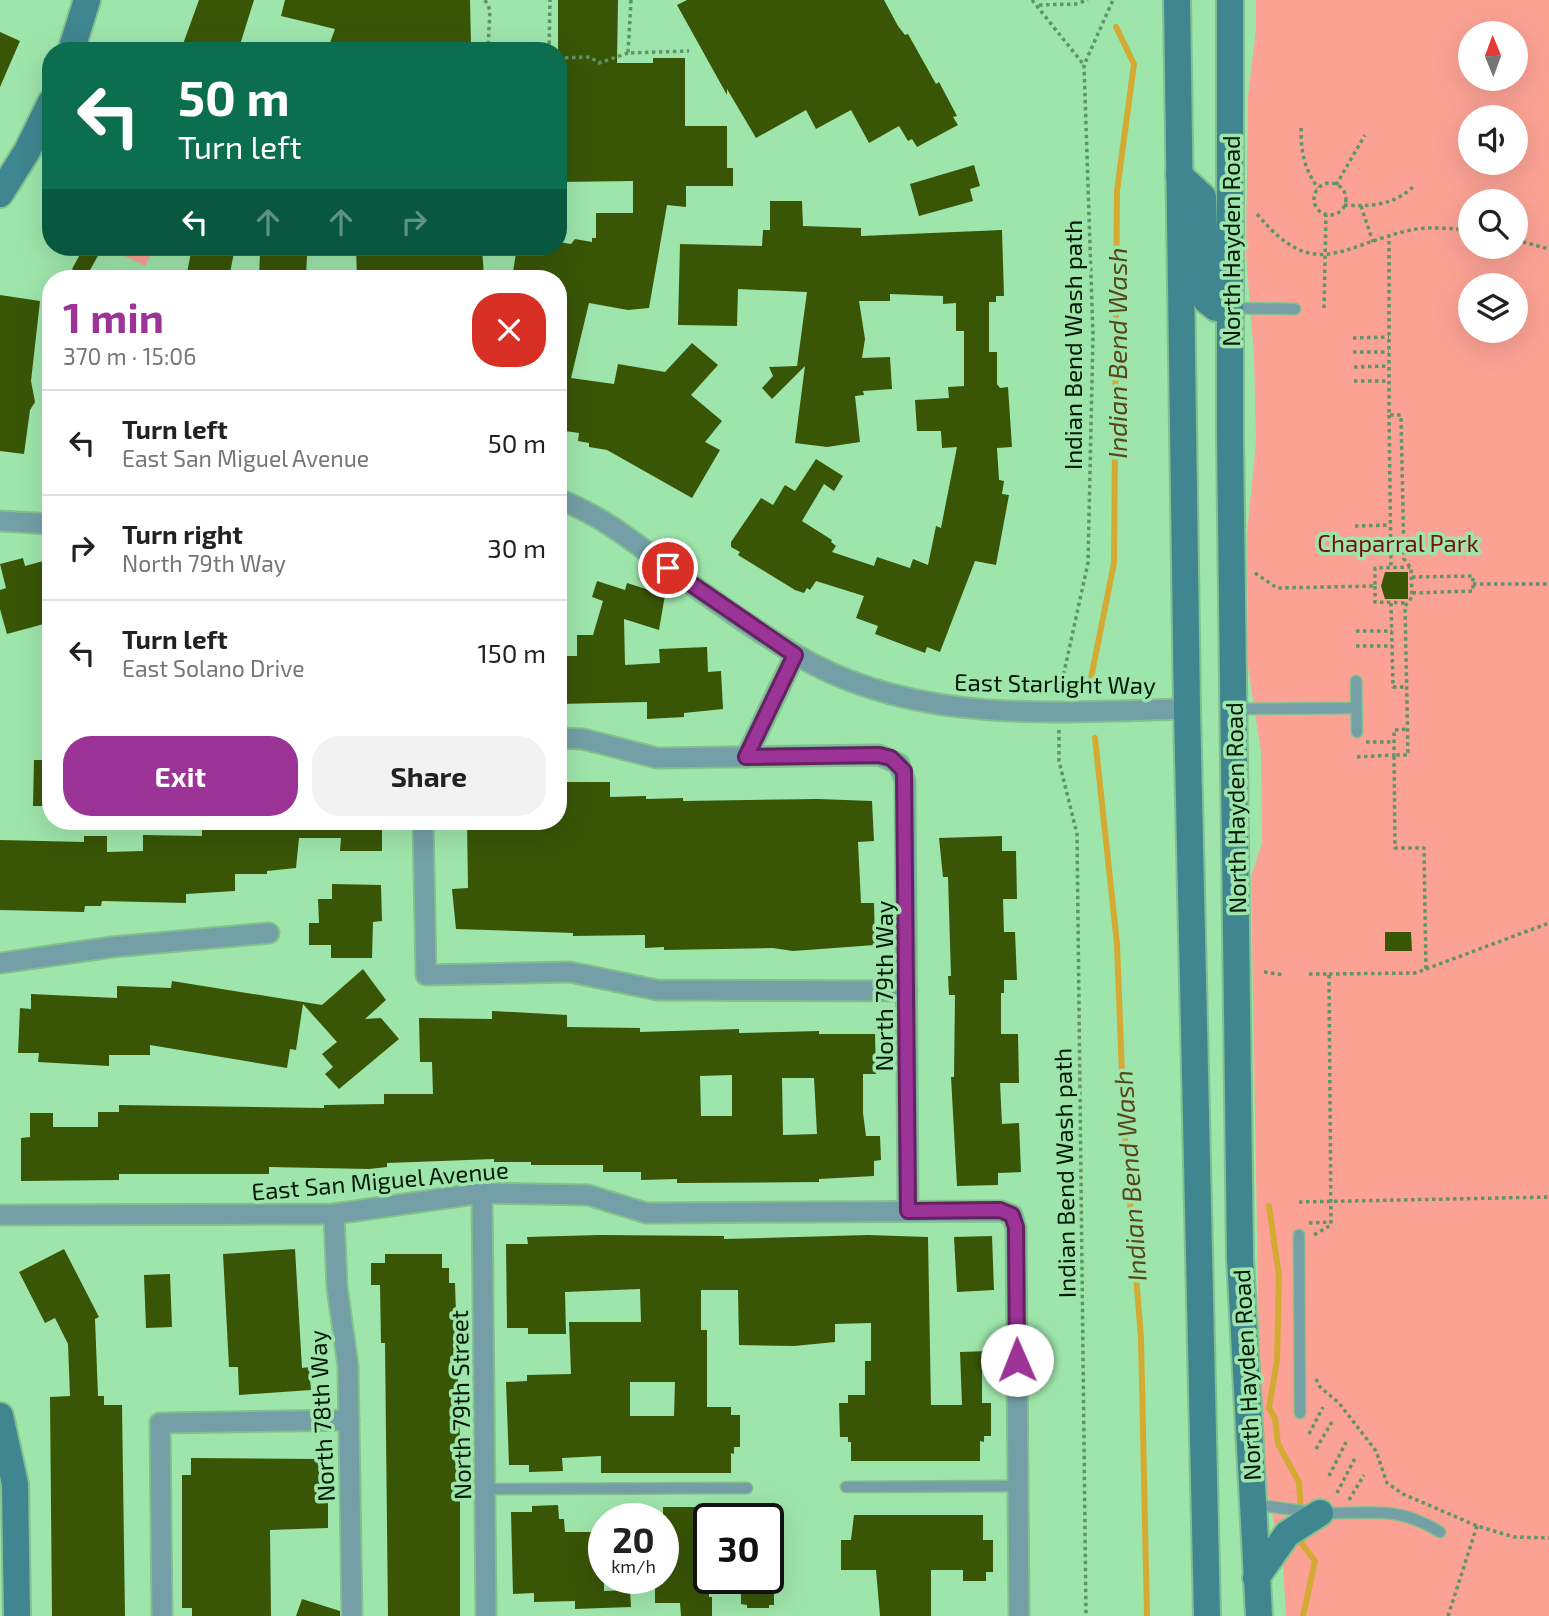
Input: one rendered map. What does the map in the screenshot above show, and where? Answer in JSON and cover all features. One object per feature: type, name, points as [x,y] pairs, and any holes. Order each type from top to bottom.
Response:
[{"type":"main road","points":[[74,42],[87,0]]},
{"type":"main road","name":"North Hayden Road","points":[[1177,0],[1187,709],[1207,1616]]},
{"type":"main road","name":"North Hayden Road","points":[[1230,0],[1230,308],[1240,1258],[1259,1616]]},
{"type":"main road","points":[[0,194],[42,121]]},
{"type":"main road","points":[[1180,175],[1203,197],[1206,300],[1216,308],[1230,308]]},
{"type":"main road","points":[[0,1416],[4,1445],[15,1484],[17,1616]]},
{"type":"main road","points":[[1256,1578],[1287,1534],[1334,1505]]},
{"type":"street","name":"East Starlight Way","points":[[567,507],[625,534],[715,601],[795,655],[886,693],[966,710],[1059,713],[1187,709]]},
{"type":"street","points":[[0,521],[42,523]]},
{"type":"street","points":[[567,738],[583,738],[657,758],[746,757],[795,655]]},
{"type":"street","name":"North 79th Way","points":[[746,757],[879,755],[899,764],[905,781],[908,1211]]},
{"type":"street","points":[[424,830],[426,975],[570,972],[657,990],[907,991]]},
{"type":"street","points":[[0,963],[112,947],[269,933]]},
{"type":"street","name":"East San Miguel Avenue","points":[[0,1215],[334,1214],[482,1193],[588,1195],[646,1213],[1000,1210],[1012,1215],[1016,1227],[1019,1486]]},
{"type":"street","name":"North 79th Street","points":[[482,1193],[486,1616]]},
{"type":"street","name":"North 78th Way","points":[[334,1214],[337,1287],[348,1366],[352,1616]]},
{"type":"street","points":[[162,1616],[160,1423],[349,1420]]},
{"type":"street","points":[[1018,1616],[1019,1486]]},
{"type":"lane","points":[[1230,308],[1295,309]]},
{"type":"lane","points":[[1356,681],[1357,737]]},
{"type":"lane","points":[[1234,709],[1356,708]]},
{"type":"lane","points":[[1300,1229],[1300,1413]]},
{"type":"lane","points":[[846,1487],[1019,1486]]},
{"type":"lane","points":[[485,1489],[747,1488]]},
{"type":"lane","points":[[1252,1504],[1334,1505],[1385,1512],[1417,1518],[1440,1532]]},
{"type":"path","points":[[485,0],[490,10],[488,42]]},
{"type":"path","points":[[548,42],[550,0]]},
{"type":"path","points":[[628,53],[631,0]]},
{"type":"path","points":[[1032,0],[1039,5],[1084,65]]},
{"type":"path","points":[[1039,5],[1076,5],[1088,0]]},
{"type":"path","name":"Indian Bend Wash path","points":[[1059,692],[1088,563],[1093,335],[1084,65],[1113,0]]},
{"type":"path","points":[[567,58],[590,57],[599,63],[628,53],[689,51]]},
{"type":"path","points":[[1301,128],[1301,152],[1306,170],[1318,188]]},
{"type":"path","points":[[1336,185],[1365,135]]},
{"type":"path","points":[[1327,184],[1336,185],[1345,196],[1344,205],[1335,214],[1326,215],[1315,206],[1314,197],[1318,188],[1327,184]]},
{"type":"path","points":[[1344,205],[1361,206],[1390,202],[1415,185]]},
{"type":"path","points":[[1361,206],[1373,242]]},
{"type":"path","points":[[1257,214],[1282,241],[1302,251],[1325,256],[1353,250],[1414,229],[1458,230]]},
{"type":"path","points":[[1324,308],[1326,215]]},
{"type":"path","points":[[1389,236],[1391,567]]},
{"type":"path","points":[[1528,243],[1549,249]]},
{"type":"path","points":[[1353,338],[1389,338]]},
{"type":"path","points":[[1353,352],[1389,352]]},
{"type":"path","points":[[1354,367],[1389,366]]},
{"type":"path","points":[[1354,381],[1389,381]]},
{"type":"path","points":[[1357,757],[1408,755],[1405,606],[1412,593],[1412,577],[1410,567],[1404,559],[1401,415],[1389,415]]},
{"type":"path","points":[[1355,526],[1390,525]]},
{"type":"path","points":[[1355,541],[1391,540]]},
{"type":"path","points":[[1408,603],[1375,603],[1375,568],[1410,567]]},
{"type":"path","points":[[1250,570],[1277,588],[1375,586]]},
{"type":"path","points":[[1412,577],[1473,576],[1473,592],[1412,593]]},
{"type":"path","points":[[1473,584],[1549,583]]},
{"type":"path","points":[[1391,603],[1393,687],[1407,687]]},
{"type":"path","points":[[1356,631],[1392,631]]},
{"type":"path","points":[[1356,646],[1392,646]]},
{"type":"path","points":[[1408,729],[1394,730],[1395,848],[1424,848],[1426,969]]},
{"type":"path","name":"Indian Bend Wash path","points":[[1059,732],[1059,761],[1077,834],[1086,1616]]},
{"type":"path","points":[[1357,737],[1394,742]]},
{"type":"path","points":[[1308,974],[1415,973],[1549,923]]},
{"type":"path","points":[[1264,972],[1284,975]]},
{"type":"path","points":[[1307,1243],[1331,1222],[1329,974]]},
{"type":"path","points":[[1299,1202],[1549,1198]]},
{"type":"path","points":[[1300,1229],[1331,1222]]},
{"type":"path","points":[[1315,1377],[1320,1387],[1339,1403],[1376,1451],[1387,1483],[1403,1494],[1477,1526],[1514,1537],[1549,1538]]},
{"type":"path","points":[[1309,1434],[1322,1407]]},
{"type":"path","points":[[1316,1449],[1333,1420]]},
{"type":"path","points":[[1329,1475],[1346,1442]]},
{"type":"path","points":[[1334,1505],[1355,1458]]},
{"type":"path","points":[[1334,1505],[1364,1475]]},
{"type":"path","points":[[1448,1616],[1477,1526]]},
{"type":"green space","name":"Chaparral Park","points":[[1256,0],[1549,0],[1549,1616],[1286,1616],[1283,1564],[1264,1477],[1259,1350],[1251,877],[1262,843],[1261,752],[1248,667],[1247,533],[1256,442],[1254,356],[1246,254],[1248,96],[1256,30]]},
{"type":"green space","points":[[125,256],[150,256],[145,266]]},
{"type":"building","points":[[199,0],[254,0],[241,42],[184,42]]},
{"type":"building","points":[[285,0],[470,0],[471,42],[330,42],[335,29],[281,16]]},
{"type":"building","points":[[558,0],[618,0],[617,63],[653,63],[653,58],[685,58],[685,126],[727,126],[727,168],[733,168],[733,186],[686,186],[686,207],[667,205],[649,308],[628,310],[589,303],[571,378],[614,384],[618,364],[665,372],[692,343],[718,365],[691,395],[722,421],[705,442],[720,450],[692,498],[607,450],[589,447],[589,443],[578,441],[579,433],[567,431],[567,270],[513,270],[516,256],[567,256],[567,243],[571,244],[575,239],[592,242],[592,238],[596,238],[596,213],[633,213],[633,181],[567,182],[567,42],[558,42]]},
{"type":"building","points":[[687,0],[884,0],[898,26],[905,35],[908,34],[936,84],[939,82],[957,116],[953,117],[958,125],[917,147],[912,139],[908,141],[899,126],[869,143],[851,110],[816,129],[806,110],[756,138],[727,89],[727,95],[677,5]]},
{"type":"building","points":[[0,32],[20,41],[0,87]]},
{"type":"building","points":[[974,165],[980,186],[970,189],[973,201],[919,216],[910,184]]},
{"type":"building","points":[[770,201],[802,201],[803,226],[861,228],[861,236],[1002,230],[1004,296],[996,296],[996,302],[989,302],[989,352],[997,352],[997,384],[1000,388],[1008,387],[1012,447],[997,448],[999,480],[1004,481],[1002,494],[1009,495],[996,565],[975,561],[940,652],[927,647],[925,653],[875,634],[878,626],[856,618],[864,596],[816,581],[810,590],[807,588],[804,593],[795,590],[738,555],[740,552],[731,547],[731,542],[761,498],[773,505],[785,485],[795,491],[816,459],[843,476],[834,491],[824,484],[802,521],[832,540],[836,546],[832,552],[874,566],[877,557],[910,568],[913,559],[928,565],[936,526],[941,528],[957,447],[942,448],[941,431],[917,431],[915,400],[949,398],[948,387],[964,386],[964,331],[956,331],[956,303],[943,304],[943,296],[890,294],[890,301],[859,301],[865,339],[862,358],[890,357],[892,389],[863,391],[864,395],[855,396],[860,442],[827,447],[795,443],[805,366],[772,399],[762,388],[773,376],[769,367],[797,366],[807,292],[738,289],[737,326],[678,325],[680,244],[762,246],[763,230],[770,230]]},
{"type":"building","points":[[79,256],[98,256],[90,270],[72,269]]},
{"type":"building","points":[[190,256],[233,256],[231,270],[188,270]]},
{"type":"building","points":[[260,256],[307,256],[306,270],[259,270]]},
{"type":"building","points":[[356,256],[483,256],[483,270],[357,270]]},
{"type":"building","points":[[0,295],[40,301],[31,381],[35,402],[30,410],[24,454],[0,451]]},
{"type":"building","points":[[23,558],[25,566],[42,561],[42,624],[7,634],[0,609],[0,590],[6,588],[0,564]]},
{"type":"building","points":[[1385,572],[1408,572],[1408,599],[1385,599],[1381,586]]},
{"type":"building","points":[[597,581],[625,590],[627,583],[665,595],[659,630],[624,619],[625,665],[660,663],[659,649],[707,647],[708,672],[721,671],[723,709],[684,713],[684,717],[647,719],[647,702],[567,704],[567,656],[577,656],[577,635],[593,635],[603,601],[592,597]]},
{"type":"building","points":[[34,760],[42,760],[42,806],[33,806]]},
{"type":"building","points":[[567,782],[610,782],[610,797],[683,798],[683,801],[872,801],[874,841],[858,842],[861,903],[874,903],[875,945],[793,951],[773,948],[664,950],[664,947],[645,948],[645,935],[573,936],[573,933],[456,929],[452,889],[468,888],[467,830],[567,830]]},
{"type":"building","points":[[202,830],[382,830],[382,851],[340,851],[341,838],[299,838],[296,868],[267,871],[267,874],[235,874],[235,891],[186,894],[186,903],[102,901],[101,906],[85,906],[84,912],[0,910],[0,840],[84,842],[84,836],[107,836],[107,852],[143,851],[143,835],[202,836]]},
{"type":"building","points":[[1002,836],[1002,851],[1016,851],[1017,899],[1003,899],[1004,932],[1015,932],[1017,980],[1004,980],[1004,993],[1001,993],[1001,1034],[1018,1034],[1019,1083],[1000,1083],[1002,1124],[1019,1123],[1021,1172],[998,1173],[998,1185],[957,1186],[951,1077],[954,1077],[955,995],[949,995],[948,976],[951,976],[948,877],[943,877],[939,838]]},
{"type":"building","points":[[332,884],[381,885],[382,921],[373,922],[372,958],[331,958],[331,945],[309,945],[309,923],[319,923],[318,899],[332,899]]},
{"type":"building","points":[[1385,932],[1411,932],[1412,951],[1385,951]]},
{"type":"building","points":[[363,969],[386,1000],[365,1019],[381,1018],[399,1039],[339,1089],[325,1074],[333,1067],[322,1054],[337,1042],[303,1004],[296,1050],[290,1049],[287,1068],[150,1045],[150,1055],[109,1055],[109,1066],[38,1062],[39,1053],[18,1053],[20,1008],[31,1009],[31,994],[117,998],[117,986],[171,988],[172,981],[322,1005]]},
{"type":"building","points":[[492,1011],[567,1015],[567,1027],[640,1028],[640,1032],[739,1029],[739,1033],[819,1031],[819,1034],[875,1034],[876,1074],[863,1074],[863,1113],[866,1136],[880,1136],[881,1160],[874,1161],[874,1176],[819,1179],[819,1182],[677,1183],[677,1179],[641,1180],[641,1172],[603,1172],[603,1165],[531,1165],[531,1162],[494,1162],[494,1159],[387,1163],[387,1167],[369,1169],[269,1167],[269,1174],[119,1174],[119,1180],[21,1181],[21,1138],[30,1137],[30,1113],[53,1113],[53,1127],[98,1127],[98,1112],[119,1112],[119,1105],[324,1108],[324,1105],[384,1104],[384,1094],[433,1094],[432,1062],[420,1062],[419,1018],[492,1019]],"holes":[[[732,1075],[732,1116],[701,1116],[700,1076]],[[782,1078],[814,1078],[817,1134],[783,1135]]]},
{"type":"building","points":[[992,1236],[994,1290],[957,1292],[954,1237]]},
{"type":"building","points":[[527,1237],[928,1237],[931,1405],[962,1405],[960,1352],[990,1351],[991,1369],[982,1369],[982,1403],[991,1403],[991,1436],[984,1436],[984,1442],[980,1441],[980,1461],[851,1461],[851,1442],[848,1442],[848,1437],[840,1437],[839,1403],[848,1403],[848,1395],[865,1395],[865,1361],[871,1361],[871,1323],[835,1324],[835,1342],[794,1346],[739,1345],[738,1290],[701,1290],[701,1330],[707,1330],[707,1407],[731,1407],[731,1415],[740,1415],[740,1447],[734,1447],[734,1454],[731,1453],[731,1473],[601,1473],[601,1456],[562,1458],[563,1471],[529,1472],[529,1465],[509,1465],[506,1382],[527,1381],[527,1375],[571,1374],[569,1322],[641,1322],[640,1289],[565,1292],[566,1334],[528,1334],[528,1328],[507,1328],[506,1244],[528,1244]],"holes":[[[630,1382],[675,1382],[674,1416],[630,1416]]]},
{"type":"building","points":[[64,1249],[99,1317],[95,1319],[98,1396],[104,1396],[104,1405],[122,1405],[125,1616],[52,1616],[50,1397],[70,1396],[68,1344],[55,1318],[45,1323],[19,1272]]},
{"type":"building","points":[[295,1249],[302,1368],[309,1367],[311,1390],[239,1395],[238,1367],[229,1367],[223,1254]]},
{"type":"building","points":[[385,1254],[442,1254],[442,1268],[449,1268],[449,1283],[455,1283],[460,1443],[460,1616],[388,1616],[385,1343],[381,1343],[380,1285],[371,1285],[371,1263],[385,1263]]},
{"type":"building","points":[[170,1274],[172,1327],[146,1328],[144,1275]]},
{"type":"building","points":[[191,1458],[319,1459],[319,1482],[328,1482],[328,1528],[270,1530],[271,1616],[192,1616],[192,1608],[182,1608],[182,1475],[191,1475]]},
{"type":"building","points":[[558,1505],[559,1519],[564,1519],[565,1532],[588,1532],[588,1594],[630,1594],[631,1607],[575,1609],[575,1601],[534,1602],[534,1593],[513,1594],[511,1512],[532,1512],[532,1506]]},
{"type":"building","points":[[679,1507],[693,1507],[693,1594],[709,1594],[709,1597],[712,1597],[712,1616],[681,1616],[680,1603],[655,1603],[655,1594],[679,1594]]},
{"type":"building","points":[[854,1515],[983,1515],[983,1540],[993,1540],[993,1572],[986,1572],[986,1581],[963,1581],[963,1570],[931,1570],[931,1616],[880,1616],[876,1570],[841,1570],[841,1540],[851,1540]]},
{"type":"building","points":[[741,1594],[774,1594],[774,1605],[769,1605],[769,1608],[747,1608],[747,1605],[741,1604]]},
{"type":"building","points":[[302,1599],[340,1611],[340,1616],[296,1616]]},
{"type":"waterway","name":"Indian Bend Wash","points":[[1090,683],[1114,563],[1117,191],[1134,64],[1116,27]]},
{"type":"waterway","name":"Indian Bend Wash","points":[[1095,738],[1117,944],[1124,1127],[1141,1338],[1147,1616]]},
{"type":"waterway","points":[[1269,1206],[1279,1276],[1277,1360],[1269,1408],[1275,1418],[1278,1444],[1299,1482],[1301,1513]]},
{"type":"waterway","points":[[1301,1534],[1302,1544],[1315,1561],[1303,1616]]},
{"type":"route","points":[[668,568],[795,655],[746,757],[879,755],[891,758],[904,771],[908,1211],[1000,1210],[1012,1215],[1016,1227],[1017,1360]]}]
